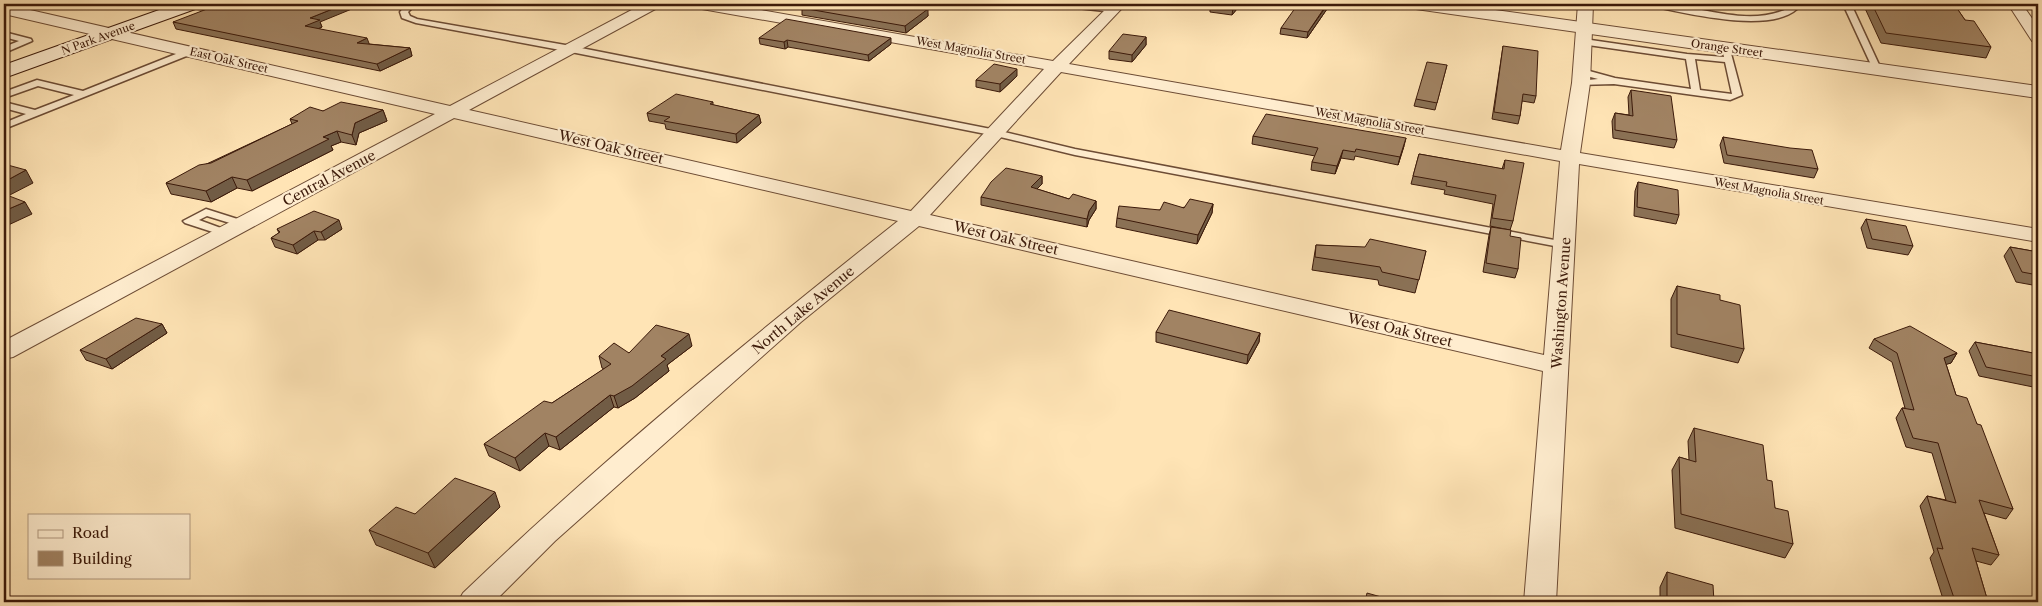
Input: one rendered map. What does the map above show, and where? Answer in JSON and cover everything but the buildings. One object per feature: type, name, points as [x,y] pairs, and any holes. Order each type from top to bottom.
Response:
[{"type":"street","name":"Central Avenue","points":[[4,351],[654,4]]},
{"type":"street","name":"West Magnolia Street","points":[[702,4],[1570,157],[2038,236]]},
{"type":"street","name":"Orange Street","points":[[1416,4],[1584,35],[1727,54],[1877,69],[2038,92]]},
{"type":"street","name":"Washington Avenue","points":[[1540,602],[1570,157],[1581,77],[1586,4]]},
{"type":"street","points":[[2015,4],[2038,38]]},
{"type":"street","name":"N Park Avenue","points":[[4,72],[189,5]]},
{"type":"street","name":"North Lake Avenue","points":[[474,602],[544,533],[777,330],[917,217],[1058,66],[1116,7]]},
{"type":"street","name":"East Oak Street","points":[[4,9],[454,111]]},
{"type":"street","name":"West Oak Street","points":[[454,111],[1557,366]]},
{"type":"lane","points":[[189,5],[209,8],[228,4]]},
{"type":"lane","points":[[1060,4],[1116,7]]},
{"type":"lane","points":[[1651,4],[1724,16],[1753,18],[1788,13],[1793,9],[1792,4]]},
{"type":"lane","points":[[1847,4],[1877,69]]},
{"type":"lane","points":[[408,8],[404,12],[406,18],[416,22],[571,49],[996,133],[1075,152],[1564,245]]},
{"type":"lane","points":[[4,35],[28,41],[4,50]]},
{"type":"lane","points":[[1581,77],[1730,97],[1737,95],[1727,54],[1694,55],[1690,57],[1584,35]]},
{"type":"lane","points":[[4,126],[191,51]]},
{"type":"lane","points":[[1690,57],[1696,92]]},
{"type":"lane","points":[[4,95],[37,83],[83,94]]},
{"type":"lane","points":[[4,105],[34,114]]}]
